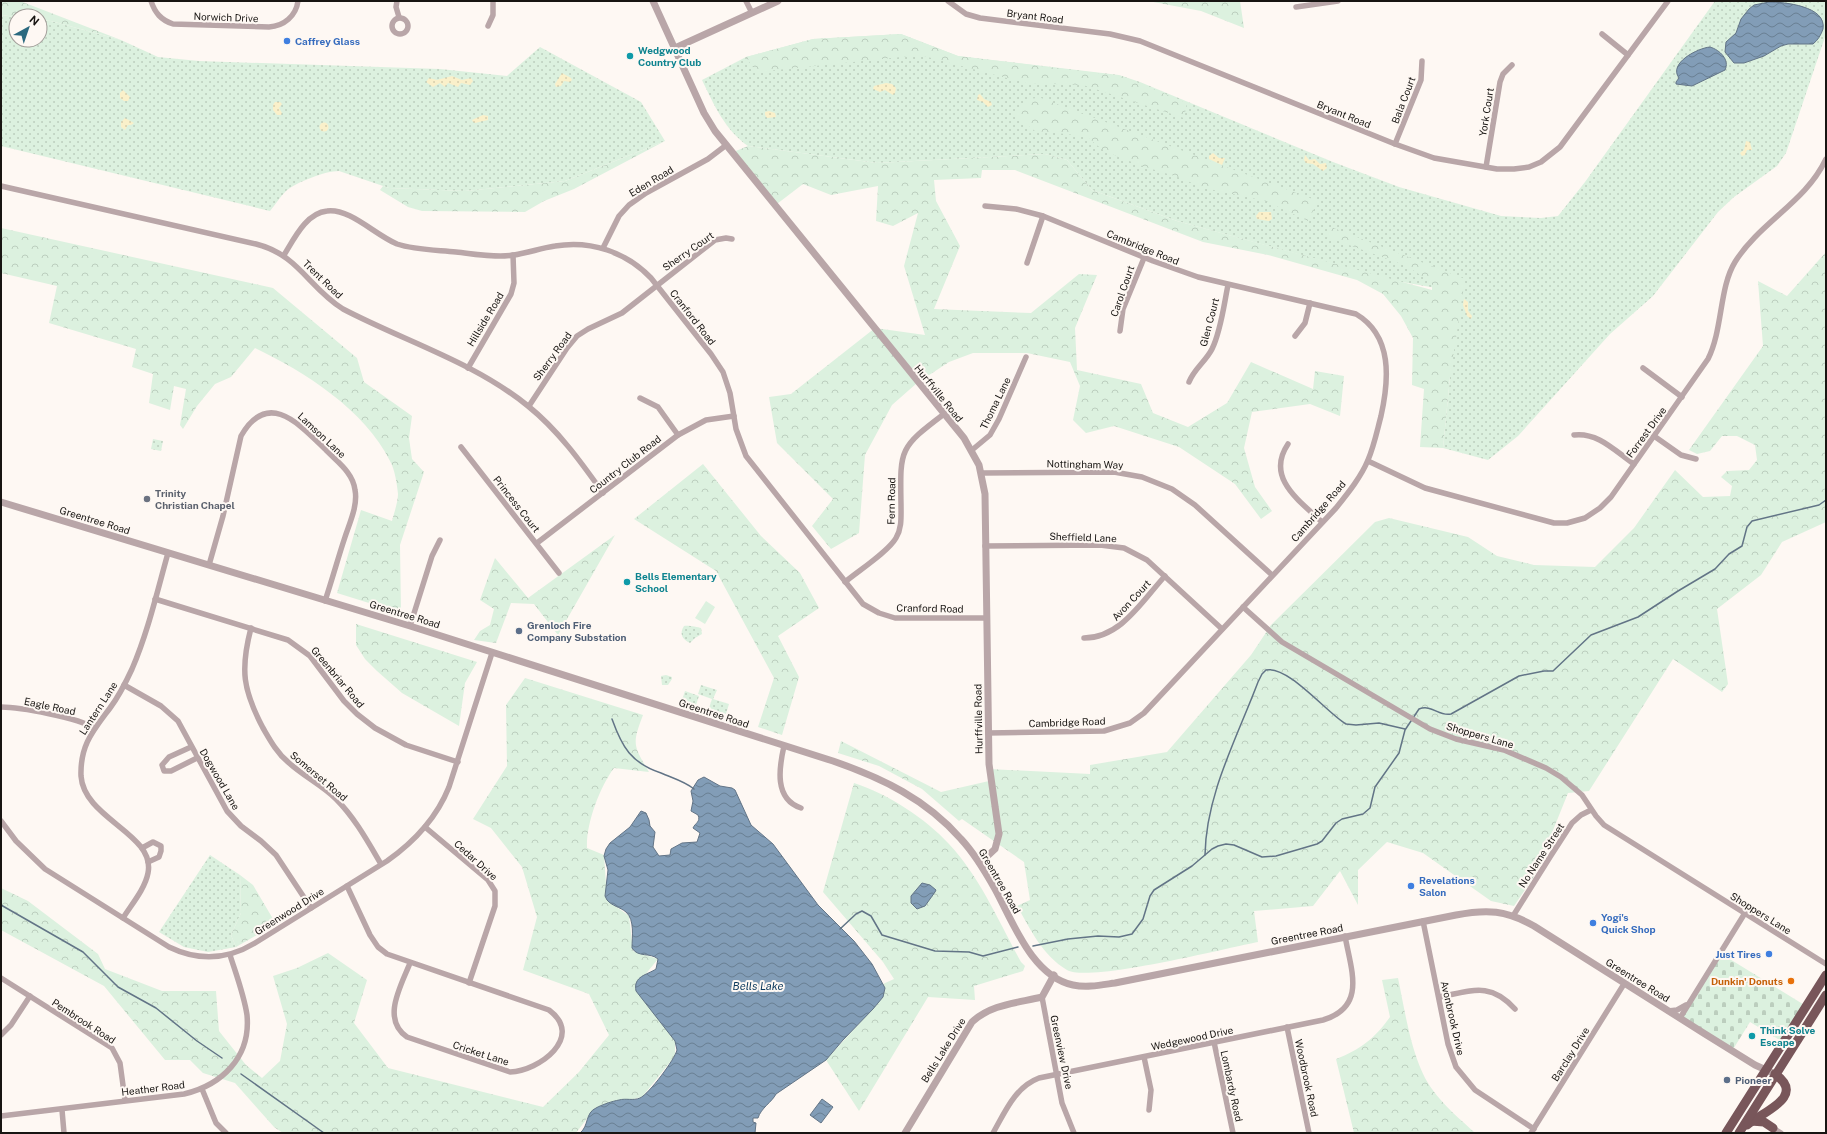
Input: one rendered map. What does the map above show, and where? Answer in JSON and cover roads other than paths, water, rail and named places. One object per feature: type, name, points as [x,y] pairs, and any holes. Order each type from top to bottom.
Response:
[{"type":"highway","points":[[1726,1133],[1826,975]]},
{"type":"highway","points":[[1739,1133],[1826,995]]},
{"type":"highway","points":[[1739,1133],[1752,1121],[1783,1101],[1786,1094],[1785,1084],[1775,1074]]},
{"type":"highway","points":[[1772,1108],[1770,1120],[1777,1130]]},
{"type":"highway","points":[[1752,1121],[1764,1122],[1777,1130]]},
{"type":"street","name":"Norwich Drive","points":[[151,1],[157,15],[173,24],[269,27],[280,25],[289,19],[296,9],[298,1]]},
{"type":"street","points":[[397,1],[396,7],[398,18]]},
{"type":"street","points":[[488,26],[493,15],[493,1]]},
{"type":"street","name":"Hurffville Road","points":[[653,1],[706,117],[725,146],[800,235],[890,349],[944,414],[972,450],[982,473],[985,487],[988,732],[990,773],[998,816],[999,834],[995,849],[980,863]]},
{"type":"street","points":[[746,1],[752,13]]},
{"type":"street","points":[[675,48],[778,1]]},
{"type":"street","name":"Bryant Road","points":[[948,1],[966,14],[980,18],[1110,34],[1140,41],[1395,144],[1434,158],[1505,169],[1522,168],[1541,162],[1554,153],[1565,141],[1668,1]]},
{"type":"street","points":[[1296,7],[1338,1]]},
{"type":"street","points":[[1602,34],[1628,55]]},
{"type":"street","name":"Bala Court","points":[[1395,144],[1421,80],[1422,61]]},
{"type":"street","name":"York Court","points":[[1486,167],[1500,82],[1503,74],[1512,65]]},
{"type":"street","name":"Eden Road","points":[[603,248],[619,216],[629,205],[646,193],[708,159],[725,146]]},
{"type":"street","name":"Forrest Drive","points":[[1368,461],[1426,488],[1545,522],[1560,523],[1580,520],[1600,508],[1634,464],[1708,359],[1714,347],[1728,282],[1734,263],[1752,241],[1807,188],[1819,172],[1826,159]]},
{"type":"street","name":"Trent Road","points":[[1,186],[256,244],[284,255],[319,290],[337,305],[468,368],[496,383],[529,406],[566,444],[603,493]]},
{"type":"street","name":"Cambridge Road","points":[[985,206],[1023,211],[1043,216],[1184,273],[1228,285],[1356,314],[1372,326],[1383,344],[1387,370],[1385,392],[1376,436],[1368,461],[1350,490],[1151,706],[1130,723],[1113,729],[1094,732],[988,732]]},
{"type":"street","name":"Cranford Road","points":[[284,255],[307,221],[322,212],[333,210],[347,215],[376,233],[403,246],[497,256],[513,255],[561,245],[585,244],[603,248],[634,263],[657,285],[711,354],[723,372],[729,389],[739,441],[752,464],[864,604],[874,611],[889,617],[987,618]]},
{"type":"street","points":[[1027,263],[1043,216]]},
{"type":"street","name":"Sherry Court","points":[[657,285],[715,240],[726,238],[732,240]]},
{"type":"street","name":"Hillside Road","points":[[468,368],[511,294],[514,277],[513,255]]},
{"type":"street","name":"Carol Court","points":[[1120,331],[1120,322],[1123,309],[1144,258]]},
{"type":"street","name":"Sherry Road","points":[[529,406],[567,348],[577,336],[588,329],[622,313],[657,285]]},
{"type":"street","name":"Glen Court","points":[[1189,382],[1195,371],[1206,360],[1213,346],[1228,285]]},
{"type":"street","points":[[1295,336],[1305,323],[1310,303]]},
{"type":"street","name":"Thoma Lane","points":[[972,450],[990,435],[1026,357]]},
{"type":"street","points":[[1643,368],[1682,397]]},
{"type":"street","points":[[640,398],[658,407],[678,435]]},
{"type":"street","name":"Lamson Lane","points":[[210,565],[224,516],[241,436],[245,428],[258,418],[272,413],[287,416],[300,424],[346,470],[354,483],[356,490],[354,508],[325,601]]},
{"type":"street","name":"Fern Road","points":[[845,582],[888,548],[896,539],[901,523],[901,467],[903,453],[914,438],[944,414]]},
{"type":"street","name":"Country Club Road","points":[[537,543],[678,435],[706,420],[734,416]]},
{"type":"street","points":[[1574,436],[1582,434],[1593,436],[1634,464]]},
{"type":"street","points":[[1654,436],[1681,455],[1696,459]]},
{"type":"street","points":[[1288,444],[1282,454],[1281,460],[1281,472],[1284,482],[1292,494],[1322,522]]},
{"type":"street","name":"Princess Court","points":[[460,446],[559,573]]},
{"type":"street","name":"Nottingham Way","points":[[982,473],[1114,472],[1142,477],[1172,489],[1190,501],[1272,575]]},
{"type":"street","name":"Greentree Road","points":[[1,502],[410,626],[860,770],[903,791],[922,803],[942,819],[961,838],[980,863],[1030,954],[1038,964],[1054,975],[1073,984],[1098,986],[1423,921],[1477,911],[1495,912],[1513,916],[1543,931],[1624,984],[1765,1070],[1775,1074]]},
{"type":"street","points":[[410,626],[432,556],[440,540]]},
{"type":"street","name":"Sheffield Lane","points":[[985,546],[1118,546],[1141,556],[1165,576],[1222,629]]},
{"type":"street","name":"Lantern Lane","points":[[148,862],[142,848],[89,800],[84,789],[81,769],[86,744],[94,728],[111,707],[124,685],[138,654],[168,553]]},
{"type":"street","name":"Avon Court","points":[[1084,638],[1101,636],[1120,626],[1165,576]]},
{"type":"street","name":"Greenbriar Road","points":[[155,599],[288,640],[299,647],[317,664],[335,690],[351,708],[381,732],[406,745],[458,762]]},
{"type":"street","name":"Shoppers Lane","points":[[1243,607],[1282,642],[1409,717],[1449,737],[1504,750],[1546,768],[1561,777],[1582,794],[1591,810],[1604,825],[1826,964]]},
{"type":"street","name":"Somerset Road","points":[[251,628],[245,656],[245,684],[252,705],[268,737],[287,761],[332,795],[345,808],[381,864]]},
{"type":"street","name":"Greenwood Drive","points":[[1,821],[16,841],[41,865],[65,882],[180,952],[208,958],[230,955],[250,946],[381,864],[402,850],[425,827],[442,802],[458,762],[492,653]]},
{"type":"street","name":"Dogwood Lane","points":[[124,685],[161,706],[171,714],[180,726],[227,811],[241,826],[261,841],[276,856],[311,908]]},
{"type":"street","name":"Eagle Road","points":[[1,707],[25,710],[78,721],[94,728]]},
{"type":"street","points":[[784,746],[780,764],[779,779],[787,799],[795,806],[801,808]]},
{"type":"street","points":[[191,747],[165,760],[162,768],[164,771],[171,771],[197,758]]},
{"type":"street","name":"No Name Street","points":[[1513,916],[1572,824],[1581,815],[1591,810]]},
{"type":"street","name":"Cedar Drive","points":[[425,827],[488,880],[495,891],[495,906],[469,983]]},
{"type":"street","points":[[123,918],[146,879],[148,862],[156,859],[161,854],[161,846],[153,842],[142,848]]},
{"type":"street","name":"Cricket Lane","points":[[347,886],[370,935],[378,947],[391,956],[532,1003],[551,1011],[561,1030],[560,1042],[554,1052],[525,1069],[510,1072],[407,1037],[397,1027],[393,1012],[410,963]]},
{"type":"street","points":[[1680,1018],[1745,913]]},
{"type":"street","name":"Avonbrook Drive","points":[[1423,921],[1450,1052],[1460,1073],[1480,1094],[1533,1131]]},
{"type":"street","name":"Wedgewood Drive","points":[[992,1133],[1015,1095],[1023,1087],[1039,1078],[1287,1027],[1328,1018],[1338,1013],[1346,1005],[1352,995],[1354,984],[1345,936]]},
{"type":"street","name":"Heather Road","points":[[1,1116],[62,1110],[125,1100],[184,1094],[202,1089],[216,1081],[228,1070],[237,1058],[244,1039],[247,1015],[230,955]]},
{"type":"street","points":[[1042,998],[1054,975]]},
{"type":"street","name":"Pembrook Road","points":[[1,978],[112,1048],[120,1062],[125,1100]]},
{"type":"street","name":"Barclay Drive","points":[[1533,1131],[1624,984]]},
{"type":"street","points":[[1439,997],[1484,990],[1498,994],[1515,1009]]},
{"type":"street","points":[[1,1035],[11,1026],[30,996]]},
{"type":"street","name":"Greenview Drive","points":[[1042,998],[1062,1103],[1074,1133]]},
{"type":"street","name":"Bells Lake Drive","points":[[905,1133],[972,1022],[983,1013],[994,1008],[1042,998]]},
{"type":"street","points":[[1668,1010],[1677,1010],[1688,1004]]},
{"type":"street","points":[[1688,1004],[1685,1015],[1690,1024]]},
{"type":"street","name":"Woodbrook Road","points":[[1287,1027],[1309,1133]]},
{"type":"street","name":"Lombardy Road","points":[[1214,1042],[1232,1133]]},
{"type":"street","points":[[1144,1057],[1151,1090],[1149,1110]]},
{"type":"street","points":[[202,1089],[216,1123],[226,1133]]},
{"type":"street","points":[[62,1110],[64,1133]]},
{"type":"water","points":[[1769,2],[1794,4],[1812,10],[1822,21],[1823,29],[1820,35],[1813,44],[1788,44],[1781,46],[1764,56],[1744,63],[1734,63],[1725,52],[1726,42],[1736,33],[1741,19],[1749,9],[1754,5]]},
{"type":"water","points":[[1710,47],[1717,50],[1725,59],[1725,70],[1692,86],[1676,84],[1679,78],[1677,72],[1678,67],[1681,62],[1692,53]]},
{"type":"water","name":"Bells Lake","points":[[704,777],[720,786],[735,790],[751,825],[773,844],[818,905],[854,941],[872,964],[885,988],[883,997],[826,1060],[776,1094],[759,1114],[758,1118],[753,1118],[753,1122],[756,1123],[755,1133],[580,1133],[585,1127],[588,1116],[596,1108],[614,1101],[622,1099],[637,1099],[644,1095],[672,1061],[677,1050],[675,1041],[636,991],[637,982],[639,979],[656,969],[658,959],[637,953],[632,948],[632,924],[629,915],[624,910],[609,902],[605,896],[608,870],[604,856],[606,849],[610,843],[630,827],[641,811],[646,813],[650,826],[655,832],[653,847],[659,856],[670,855],[671,849],[682,843],[697,842],[700,833],[693,828],[699,817],[691,811],[693,801],[691,791],[698,780]]},
{"type":"water","points":[[922,883],[930,885],[936,890],[925,906],[917,909],[911,903],[911,896]]},
{"type":"water","points":[[822,1099],[833,1107],[821,1123],[810,1115]]},
{"type":"waterway","points":[[1033,946],[1068,939],[1098,936],[1119,937],[1132,934],[1143,919],[1150,896],[1154,890],[1192,866],[1212,849],[1218,846],[1226,844],[1234,845],[1262,857],[1276,856],[1317,844],[1322,841],[1336,823],[1342,819],[1363,814],[1370,808],[1375,787],[1399,753],[1405,730],[1419,709],[1428,708],[1443,714],[1451,714],[1519,676],[1544,671],[1553,671],[1591,635],[1638,617],[1715,569],[1729,554],[1742,546],[1747,527],[1752,521],[1819,505],[1826,500]]},
{"type":"waterway","points":[[1205,855],[1207,832],[1217,788],[1232,745],[1258,682],[1266,670],[1275,670],[1296,682],[1346,724],[1356,725],[1379,723],[1405,729]]},
{"type":"waterway","points":[[612,719],[624,746],[635,759],[651,769],[682,782],[694,789]]},
{"type":"waterway","points":[[1,905],[83,952],[118,987],[156,1008],[197,1041],[222,1058]]},
{"type":"waterway","points":[[840,929],[856,914],[862,911],[871,916],[882,935],[935,951],[969,952],[983,956],[1018,947]]},
{"type":"waterway","points":[[241,1074],[324,1133]]},
{"type":"place","name":"Caffrey Glass","points":[[287,41]]},
{"type":"place","name":"Wedgwood Country Club","points":[[630,56]]},
{"type":"place","name":"Trinity Christian Chapel","points":[[147,499]]},
{"type":"place","name":"Bells Elementary School","points":[[627,582]]},
{"type":"place","name":"Grenloch Fire Company Substation","points":[[519,631]]},
{"type":"place","name":"Revelations Salon","points":[[1411,886]]},
{"type":"place","name":"Yogi's Quick Shop","points":[[1593,923]]},
{"type":"place","name":"Just Tires","points":[[1769,954]]},
{"type":"place","name":"Dunkin' Donuts","points":[[1791,981]]},
{"type":"place","name":"Think Solve Escape","points":[[1752,1036]]},
{"type":"place","name":"Pioneer","points":[[1727,1080]]}]
